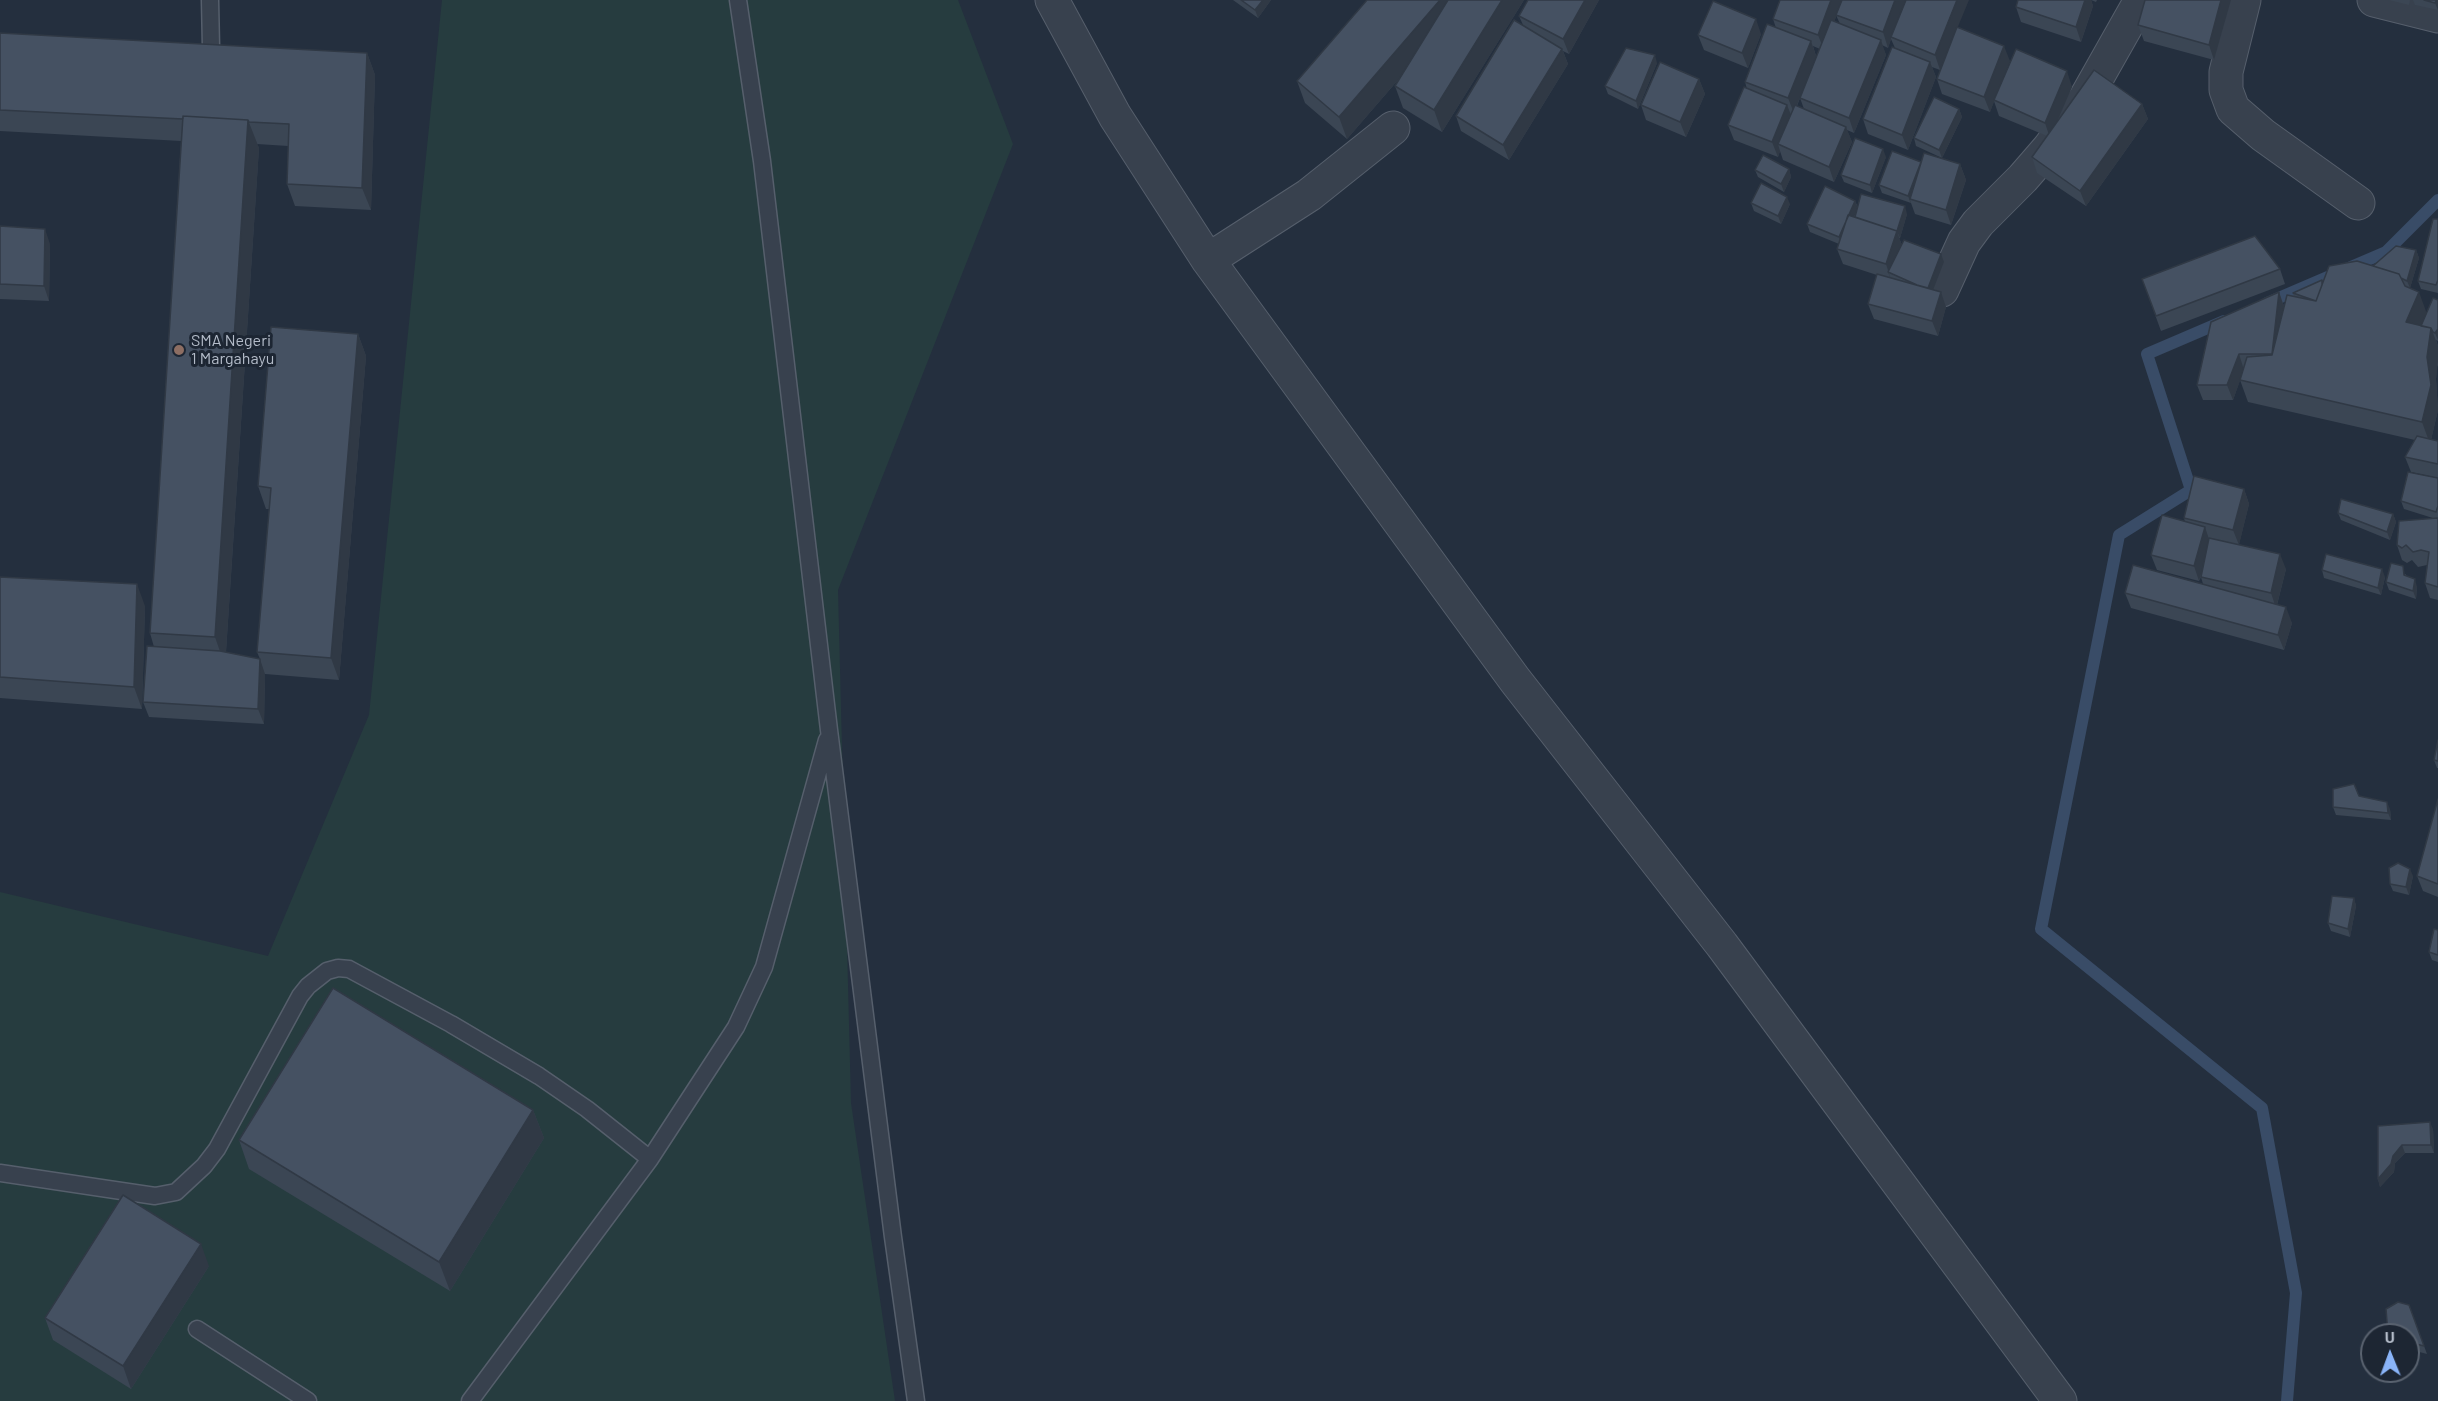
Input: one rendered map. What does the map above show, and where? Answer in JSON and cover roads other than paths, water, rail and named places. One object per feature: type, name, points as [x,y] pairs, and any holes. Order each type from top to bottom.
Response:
[{"type":"street","points":[[1052,0],[1115,116],[1208,260],[1515,680],[1722,945],[2060,1401]]},
{"type":"street","points":[[1942,290],[1964,242],[1978,223],[2049,148],[2085,99],[2141,0]]},
{"type":"street","points":[[2244,0],[2226,72],[2226,90],[2233,109],[2264,135],[2358,203]]},
{"type":"street","points":[[2374,0],[2438,16]]},
{"type":"street","points":[[1208,260],[1309,195],[1393,128]]},
{"type":"lane","points":[[210,0],[211,47]]},
{"type":"lane","points":[[738,0],[762,161],[829,730],[916,1401]]},
{"type":"lane","points":[[470,1401],[650,1159],[748,1005],[764,967],[776,927],[829,730]]},
{"type":"lane","points":[[0,1173],[155,1196],[176,1192],[204,1166],[217,1149],[300,996],[308,986],[327,971],[343,968],[451,1024],[539,1076],[587,1109],[650,1159]]},
{"type":"lane","points":[[197,1329],[308,1401]]},
{"type":"waterway","points":[[2267,303],[2386,252],[2438,200]]},
{"type":"waterway","points":[[2224,321],[2147,354],[2191,490],[2119,535],[2041,929],[2262,1108],[2296,1293],[2287,1401]]},
{"type":"place","name":"SMA Negeri 1 Margahayu","points":[[179,350]]}]
